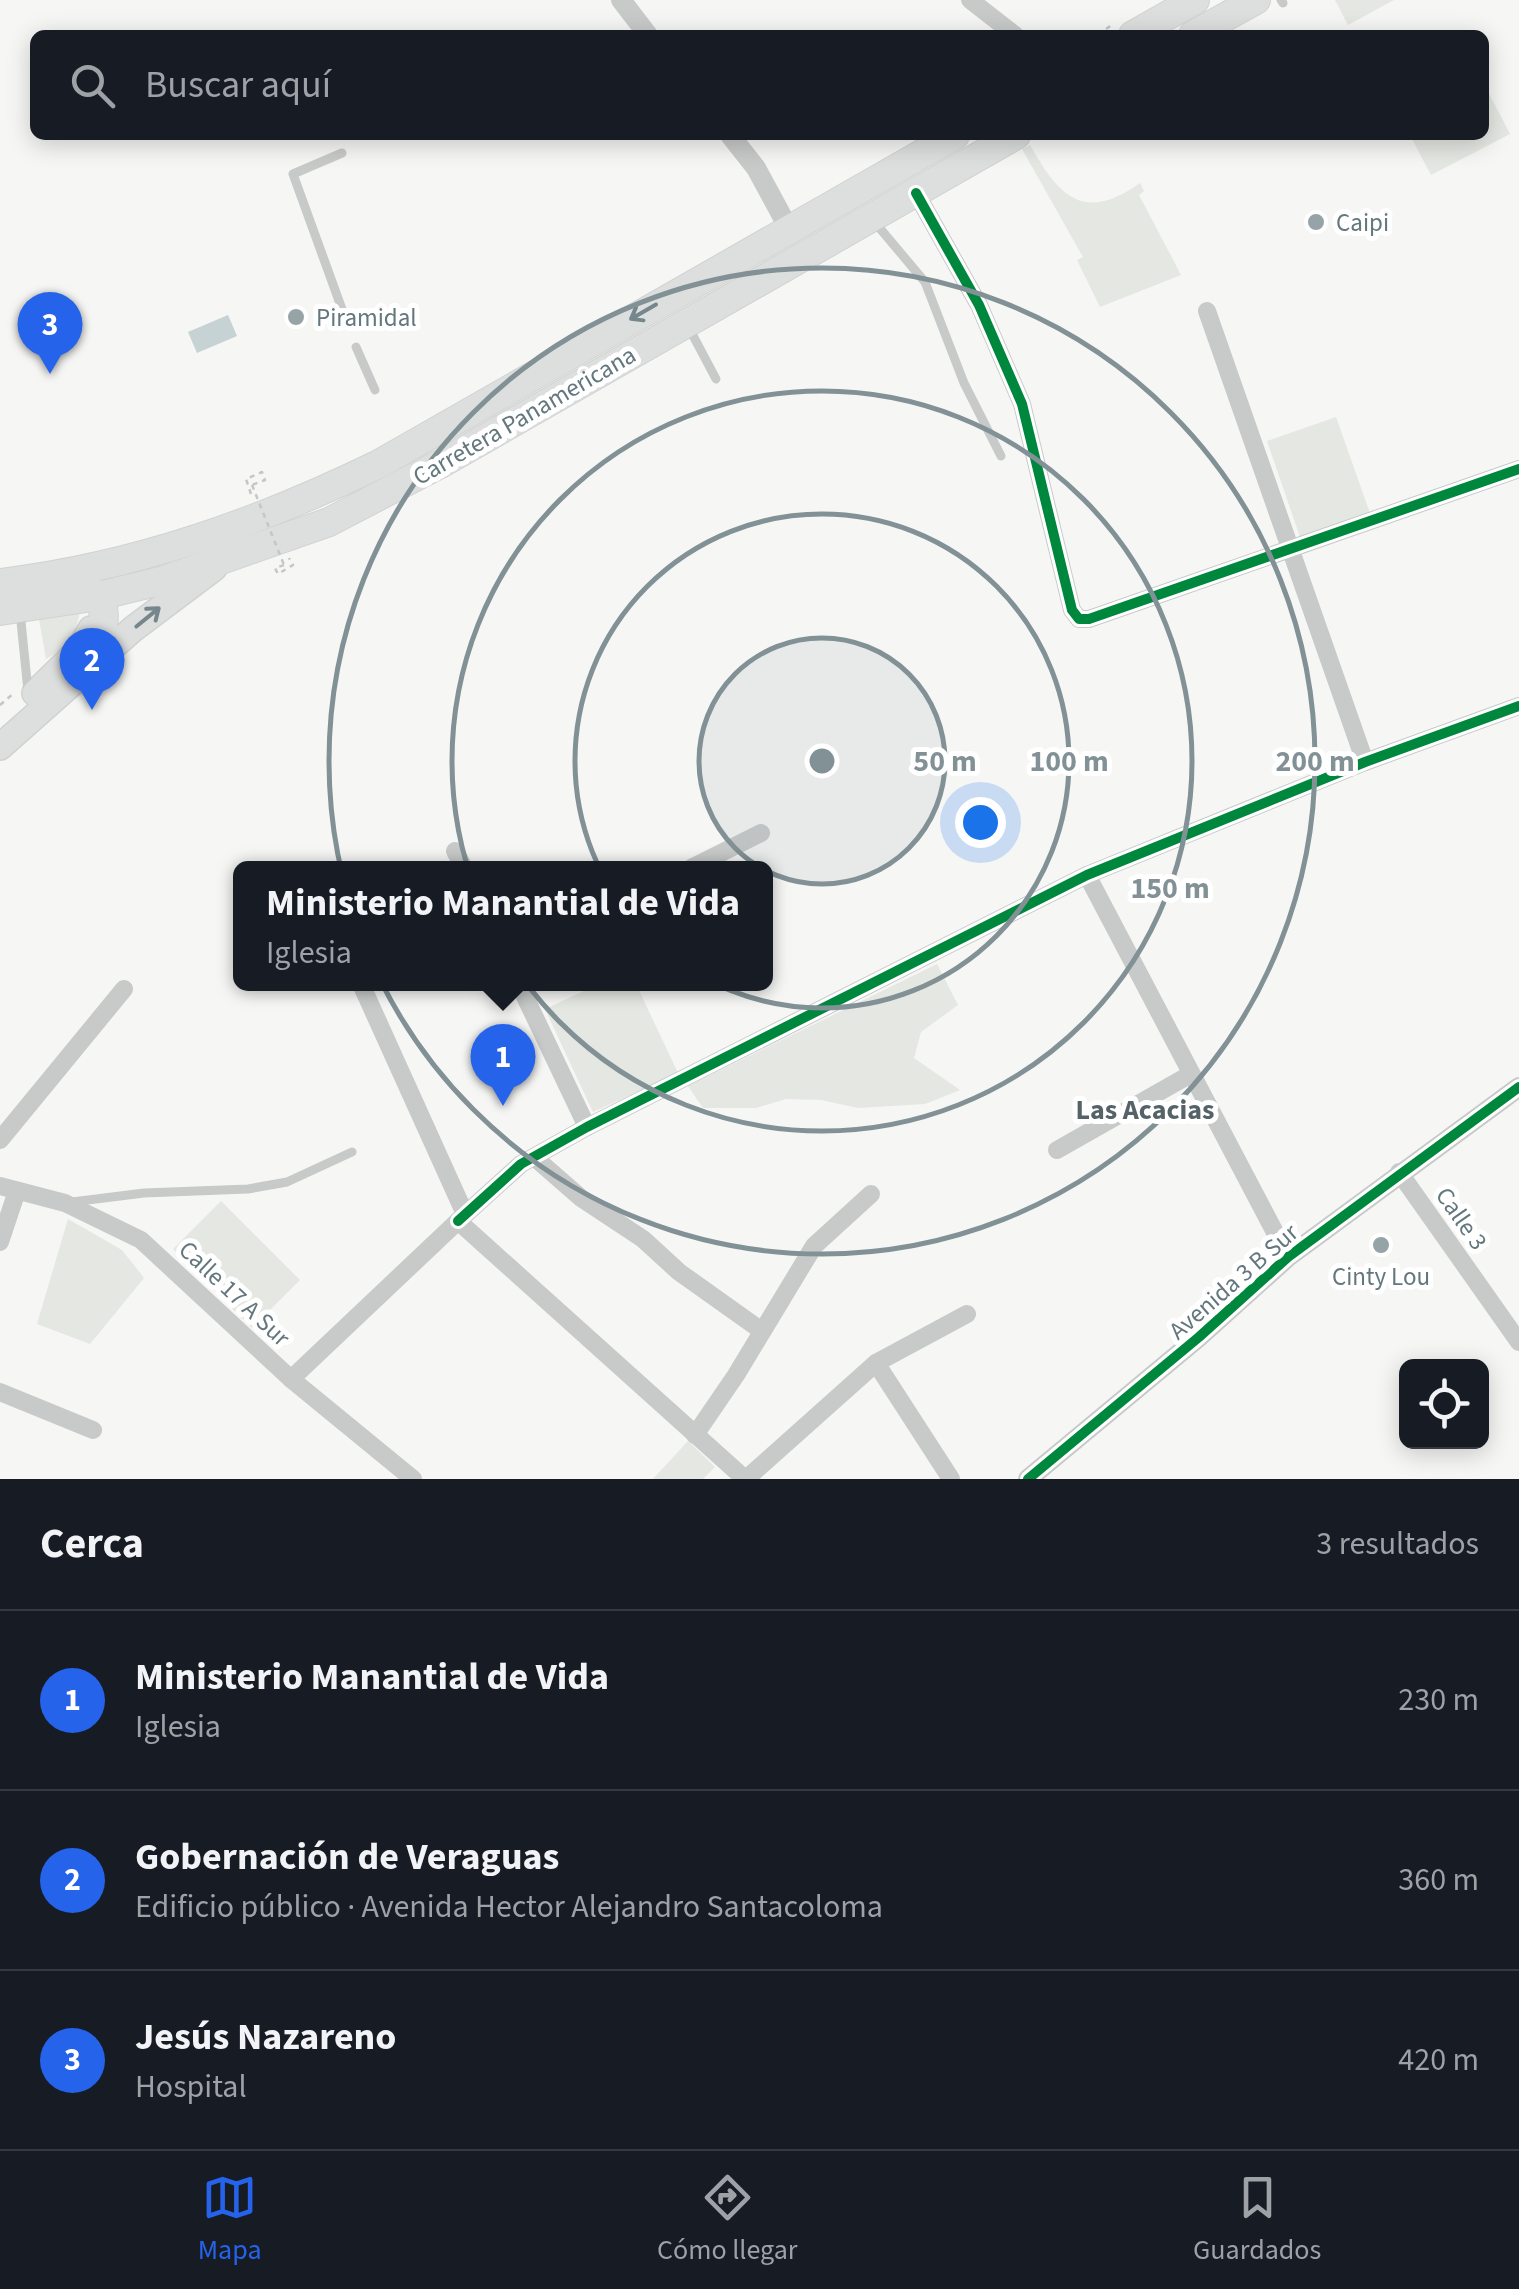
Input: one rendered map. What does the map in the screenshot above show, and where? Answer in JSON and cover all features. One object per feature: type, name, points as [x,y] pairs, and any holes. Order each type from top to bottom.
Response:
[{"type":"highway","points":[[1142,30],[1195,0]]},
{"type":"highway","points":[[1203,30],[1261,2]]},
{"type":"highway","name":"Carretera Panamericana","points":[[5,597],[234,527],[302,501],[379,464],[946,140]]},
{"type":"highway","name":"Carretera Panamericana","points":[[99,596],[196,570],[328,522],[442,464],[1007,140]]},
{"type":"highway","points":[[640,348],[692,307],[776,254],[786,242],[789,229],[819,229],[906,186],[962,166]]},
{"type":"highway","points":[[196,570],[284,524],[296,514],[302,501],[319,506],[332,504],[442,464]]},
{"type":"highway","points":[[99,596],[120,576],[200,548],[234,527]]},
{"type":"highway","points":[[5,597],[32,587],[81,586],[99,596],[105,613],[102,631],[74,680]]},
{"type":"main road","points":[[0,747],[132,629],[226,559]]},
{"type":"main road","points":[[0,724],[28,690],[78,651],[91,629],[99,596]]},
{"type":"street","points":[[621,0],[644,30]]},
{"type":"street","points":[[970,0],[1009,30]]},
{"type":"street","points":[[734,140],[756,168],[789,229]]},
{"type":"street","points":[[916,193],[979,305],[1022,404],[1072,610],[1080,618],[1089,619],[1519,469]]},
{"type":"street","points":[[1207,311],[1365,762]]},
{"type":"street","points":[[290,1379],[462,1217],[534,1157],[587,1127],[1088,876],[1365,762],[1519,706]]},
{"type":"street","points":[[705,861],[761,833]]},
{"type":"street","points":[[456,850],[461,861]]},
{"type":"street","points":[[1088,876],[1288,1257]]},
{"type":"street","points":[[0,1140],[124,988]]},
{"type":"street","points":[[364,991],[462,1217],[746,1479],[876,1363],[967,1314]]},
{"type":"street","points":[[522,991],[587,1127]]},
{"type":"street","points":[[1057,1150],[1191,1074]]},
{"type":"street","name":"Avenida 3 B Sur","points":[[1028,1479],[1199,1337],[1288,1257],[1519,1087]]},
{"type":"street","points":[[534,1157],[580,1198],[643,1239],[678,1272],[762,1331]]},
{"type":"street","name":"Calle 3","points":[[1399,1172],[1518,1338]]},
{"type":"street","points":[[0,1242],[9,1188]]},
{"type":"street","name":"Calle 17 A Sur","points":[[9,1188],[65,1203],[141,1240],[290,1379],[413,1479]]},
{"type":"street","points":[[695,1436],[814,1246],[871,1194]]},
{"type":"street","points":[[876,1363],[952,1479]]},
{"type":"street","points":[[0,1392],[93,1430]]},
{"type":"lane","points":[[342,153],[293,174],[346,323]]},
{"type":"lane","points":[[872,218],[926,282],[964,383],[1002,456]]},
{"type":"lane","points":[[685,322],[716,379]]},
{"type":"lane","points":[[356,348],[375,390]]},
{"type":"lane","points":[[5,597],[28,690]]},
{"type":"lane","points":[[65,1203],[144,1193],[248,1189],[288,1182],[352,1152]]},
{"type":"path","points":[[270,488],[252,495],[246,479],[262,472],[265,480],[252,485],[284,564],[275,568],[278,574],[293,565],[289,556]]},
{"type":"path","points":[[0,705],[28,690]]},
{"type":"shaded area","points":[[1335,0],[1394,0],[1348,25]]},
{"type":"shaded area","points":[[1489,94],[1510,134],[1431,175],[1413,140],[1489,140]]},
{"type":"shaded area","points":[[1030,145],[1052,178],[1075,198],[1103,201],[1140,183],[1144,191],[1139,195],[1181,275],[1100,307],[1077,260],[1083,257],[1022,149]]},
{"type":"shaded area","points":[[228,315],[237,336],[197,353],[188,332]]},
{"type":"shaded area","points":[[1336,417],[1371,516],[1301,540],[1267,441]]},
{"type":"shaded area","points":[[80,612],[69,640],[46,659],[39,619]]},
{"type":"shaded area","points":[[937,964],[958,1005],[921,1032],[914,1058],[960,1090],[925,1104],[858,1108],[821,1100],[786,1099],[756,1108],[703,1108],[688,1086]]},
{"type":"shaded area","points":[[584,991],[639,991],[678,1073],[593,1112],[545,1009]]},
{"type":"shaded area","points":[[221,1201],[300,1280],[252,1328],[173,1249]]},
{"type":"shaded area","points":[[68,1219],[122,1250],[144,1278],[90,1344],[37,1324]]},
{"type":"shaded area","points":[[688,1441],[715,1467],[703,1479],[653,1479]]},
{"type":"cycle path","points":[[916,193],[979,305],[1022,404],[1072,610],[1079,619],[1089,619],[1519,469]]},
{"type":"cycle path","points":[[458,1221],[521,1164],[587,1127],[1087,875],[1365,762],[1519,706]]},
{"type":"cycle path","points":[[1028,1479],[1199,1337],[1288,1257],[1519,1087]]},
{"type":"place","name":"Caipi","points":[[1316,222]]},
{"type":"place","name":"Piramidal","points":[[296,317]]},
{"type":"place","name":"Jesús Nazareno","points":[[50,374]]},
{"type":"place","name":"Gobernación de Veraguas","points":[[92,710]]},
{"type":"place","name":"Ministerio Manantial de Vida","points":[[503,1106]]},
{"type":"place","name":"Cinty Lou","points":[[1381,1245]]},
{"type":"district","name":"Las Acacias","points":[[1145,1109]]}]
